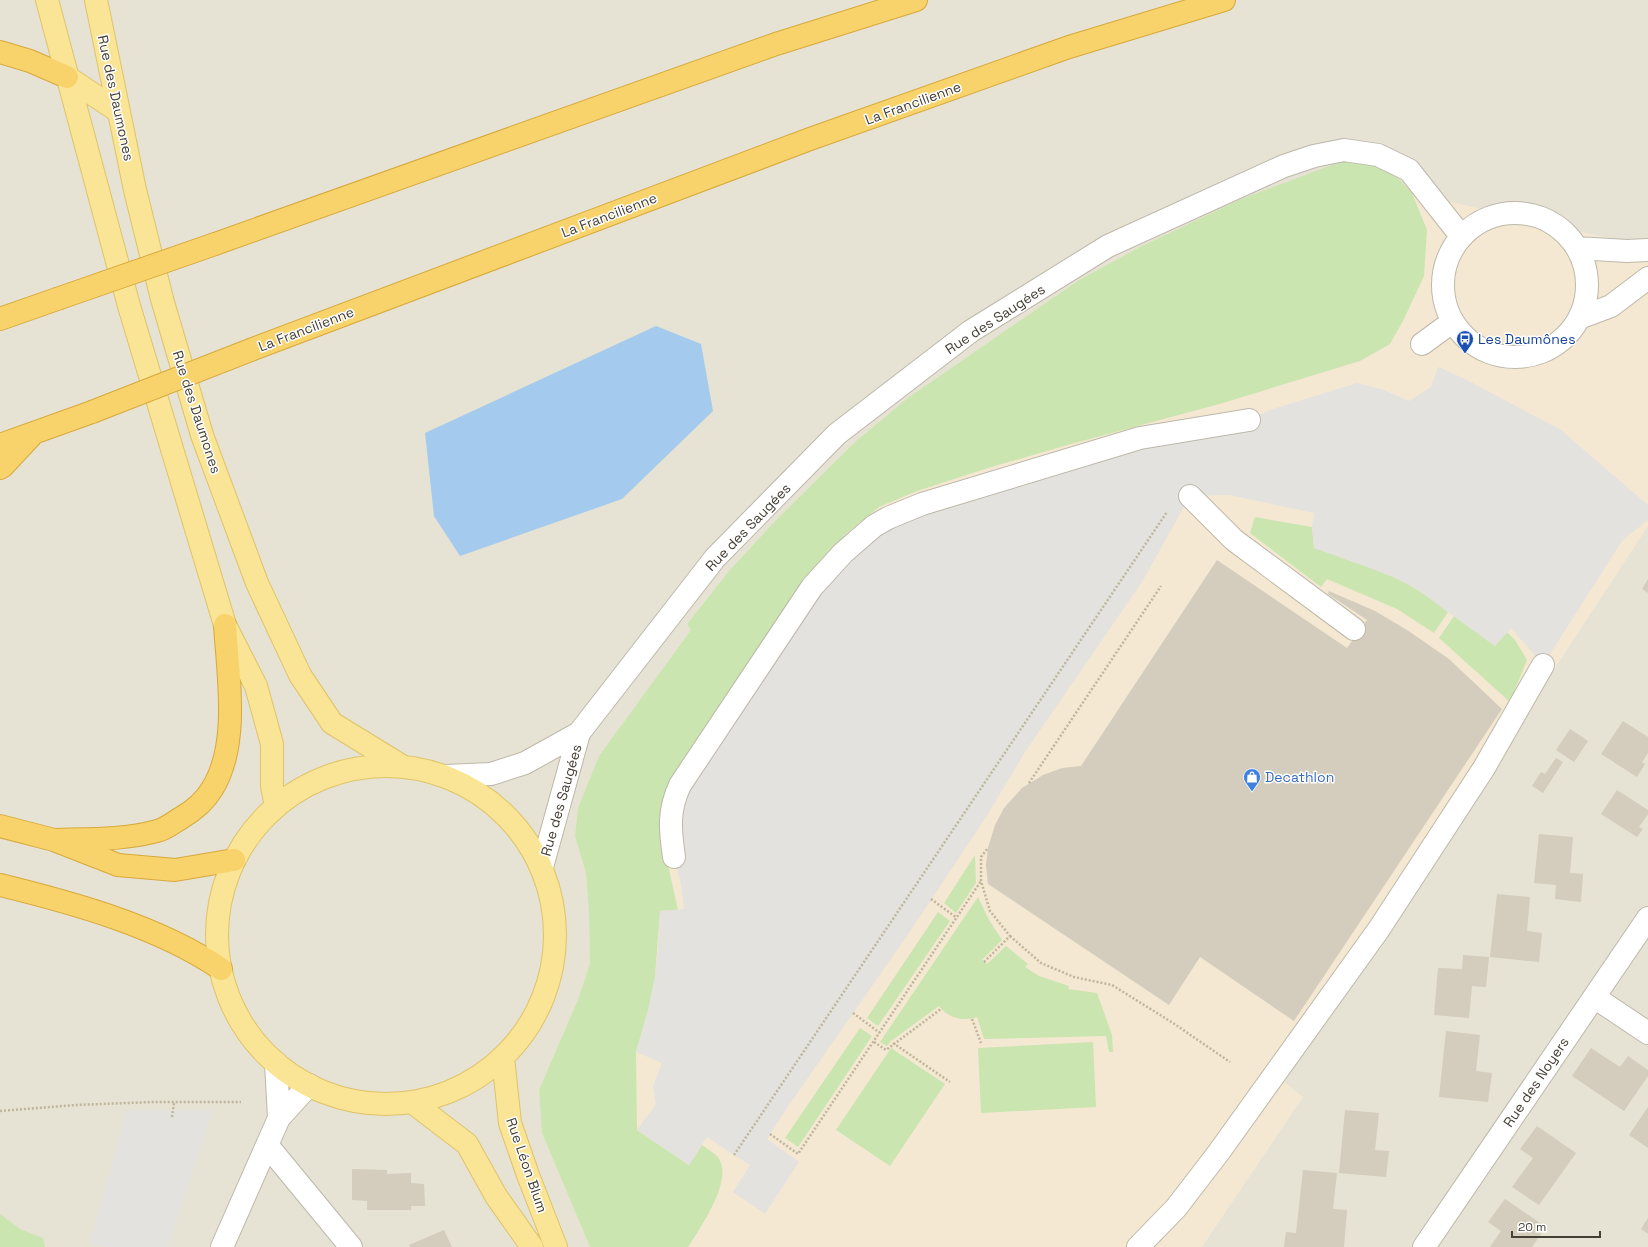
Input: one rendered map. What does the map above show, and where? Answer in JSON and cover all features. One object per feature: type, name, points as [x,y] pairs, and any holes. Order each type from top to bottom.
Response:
[{"type":"highway","points":[[0,319],[769,47],[916,0]]},
{"type":"highway","name":"La Francilienne","points":[[0,445],[92,412],[253,349],[810,139],[1069,47],[1224,0]]},
{"type":"highway","points":[[0,52],[30,60],[67,77]]},
{"type":"highway","points":[[0,468],[34,433]]},
{"type":"highway","points":[[54,840],[120,838],[159,831],[194,810],[212,789],[221,768],[229,738],[230,715],[225,625]]},
{"type":"highway","points":[[0,826],[54,840],[118,865],[175,870],[234,860]]},
{"type":"highway","points":[[0,885],[41,895],[139,927],[201,955],[221,969]]},
{"type":"main road","points":[[64,0],[49,10],[129,306],[225,625],[256,686],[272,744],[272,786],[276,807]]},
{"type":"main road","name":"Rue des Daumones","points":[[96,0],[135,190],[164,306],[202,435],[257,583],[300,675],[332,724],[403,766]]},
{"type":"main road","points":[[67,77],[118,111]]},
{"type":"main road","points":[[374,766],[403,766],[445,776],[470,787],[492,802],[512,820],[528,841],[542,867],[552,897],[556,926],[555,957],[548,986],[536,1014],[521,1038],[503,1058],[477,1078],[450,1092],[412,1102],[373,1104],[348,1100],[323,1092],[309,1085],[276,1063],[260,1047],[242,1022],[230,1000],[221,969],[217,929],[219,908],[224,887],[234,860],[246,840],[259,823],[276,807],[295,792],[319,780],[346,770],[374,766]]},
{"type":"main road","name":"Rue Léon Blum","points":[[503,1058],[510,1123],[528,1176],[556,1247]]},
{"type":"main road","points":[[412,1102],[467,1144],[496,1196],[532,1247]]},
{"type":"street","name":"Rue des Saugées","points":[[542,867],[579,733],[715,558],[838,434],[970,331],[1108,246],[1284,166],[1314,156],[1344,150],[1378,155],[1409,170],[1461,236]]},
{"type":"street","points":[[1519,213],[1544,219],[1560,229],[1577,248],[1585,268],[1587,294],[1579,318],[1562,340],[1557,343],[1541,352],[1514,357],[1489,353],[1468,341],[1452,322],[1442,289],[1445,264],[1461,236],[1486,218],[1519,213]]},
{"type":"street","points":[[1577,248],[1627,252],[1648,250]]},
{"type":"street","points":[[1579,318],[1611,306],[1648,278]]},
{"type":"street","points":[[1422,344],[1452,322]]},
{"type":"street","points":[[674,857],[670,821],[674,798],[680,785],[812,587],[843,553],[874,526],[888,518],[922,504],[1140,438],[1249,420]]},
{"type":"street","points":[[1190,496],[1234,540],[1354,629]]},
{"type":"street","points":[[1138,1247],[1176,1208],[1379,928],[1484,768],[1543,665]]},
{"type":"street","name":"Rue des Saugées","points":[[445,776],[491,774],[525,763],[579,733]]},
{"type":"street","name":"Rue des Noyers","points":[[1424,1247],[1648,918]]},
{"type":"street","points":[[1594,997],[1648,1033]]},
{"type":"street","points":[[276,1063],[279,1118]]},
{"type":"street","points":[[222,1247],[279,1118],[309,1085]]},
{"type":"street","points":[[267,1145],[351,1247]]},
{"type":"path","points":[[734,1155],[1166,512]]},
{"type":"path","points":[[1029,783],[1161,586]]},
{"type":"path","points":[[988,848],[982,857],[982,881],[990,912],[1010,936],[1041,963],[1074,977],[1112,985],[1173,1023],[1230,1062]]},
{"type":"path","points":[[770,1134],[798,1154],[982,881]]},
{"type":"path","points":[[931,899],[957,918]]},
{"type":"path","points":[[984,962],[1010,936]]},
{"type":"path","points":[[874,1042],[886,1050],[941,1009]]},
{"type":"path","points":[[853,1013],[880,1033]]},
{"type":"path","points":[[972,1019],[980,1044]]},
{"type":"path","points":[[893,1044],[950,1082]]},
{"type":"path","points":[[0,1111],[76,1105],[241,1102]]},
{"type":"path","points":[[172,1117],[174,1103]]},
{"type":"shaded area","points":[[0,0],[1648,0],[1648,1247],[0,1247]]},
{"type":"shaded area","points":[[1395,175],[1412,193],[1648,247],[1648,526],[1284,1082],[1303,1097],[1202,1247],[590,1247],[542,1133],[539,1090],[577,1002],[590,964],[589,913],[586,873],[575,836],[578,808],[599,756],[691,630],[687,624],[729,571],[775,521],[855,442],[909,398],[1079,280],[1140,247],[1239,200]]},
{"type":"shaded area","points":[[1438,367],[1465,379],[1561,430],[1648,505],[1648,520],[1622,541],[1543,665],[1511,628],[1495,646],[1418,590],[1398,579],[1314,548],[1312,527],[1314,513],[1229,495],[1190,496],[1142,582],[1025,752],[986,817],[909,933],[767,1139],[799,1162],[765,1214],[733,1192],[750,1165],[707,1137],[689,1165],[637,1130],[656,1104],[653,1086],[662,1063],[636,1052],[648,1011],[655,977],[660,911],[684,909],[681,884],[674,857],[670,821],[843,553],[922,504],[1249,420],[1270,410],[1357,383],[1384,390],[1409,401],[1431,387]]},
{"type":"shaded area","points":[[213,1110],[168,1247],[106,1247],[90,1243],[127,1111]]},
{"type":"green space","points":[[1340,162],[1372,163],[1395,175],[1412,193],[1427,230],[1424,276],[1403,321],[1390,344],[1360,361],[1223,403],[988,468],[917,491],[879,507],[848,532],[814,570],[794,596],[676,770],[665,799],[668,865],[678,910],[660,911],[655,977],[648,1011],[636,1052],[637,1130],[689,1165],[702,1145],[712,1152],[717,1156],[722,1165],[722,1176],[719,1189],[714,1202],[688,1247],[590,1247],[542,1133],[539,1090],[577,1002],[590,964],[589,913],[586,873],[575,836],[578,808],[599,756],[691,630],[687,624],[729,571],[775,521],[855,442],[908,398],[1079,280],[1140,247],[1239,200]]},
{"type":"green space","points":[[1255,517],[1312,527],[1314,548],[1354,561],[1394,577],[1426,595],[1448,612],[1434,633],[1397,609],[1327,579],[1321,587],[1250,533]]},
{"type":"green space","points":[[1454,616],[1495,646],[1507,632],[1515,640],[1527,660],[1510,702],[1439,638]]},
{"type":"green space","points":[[975,855],[976,883],[956,913],[944,903]]},
{"type":"green space","points":[[978,897],[989,920],[1002,940],[982,960],[987,964],[1006,946],[1028,964],[1025,967],[1039,976],[1069,986],[1068,989],[1097,993],[1112,1035],[1113,1052],[1109,1052],[1106,1036],[984,1039],[977,1017],[966,1019],[956,1018],[951,1016],[939,1006],[891,1041],[887,1046],[880,1042]]},
{"type":"green space","points":[[938,912],[950,921],[878,1026],[867,1018]]},
{"type":"green space","points":[[860,1028],[872,1036],[798,1147],[785,1138]]},
{"type":"green space","points":[[1093,1042],[1096,1107],[981,1113],[978,1048]]},
{"type":"green space","points":[[891,1048],[945,1084],[890,1166],[836,1130]]},
{"type":"green space","points":[[0,1214],[20,1229],[43,1238],[45,1247],[0,1247]]},
{"type":"water","points":[[656,326],[701,344],[713,411],[622,499],[460,556],[434,516],[425,433]]},
{"type":"building","name":"Decathlon","points":[[1217,560],[1347,648],[1367,620],[1328,594],[1329,591],[1375,611],[1407,630],[1449,659],[1502,709],[1294,1021],[1200,957],[1169,1005],[988,884],[986,865],[988,848],[995,825],[1004,808],[1022,788],[1043,775],[1062,768],[1081,766]]},
{"type":"building","points":[[1648,579],[1648,593],[1642,589]]},
{"type":"building","points":[[1623,721],[1648,737],[1648,753],[1642,762],[1645,764],[1637,777],[1601,754]]},
{"type":"building","points":[[1570,729],[1588,741],[1574,762],[1556,750]]},
{"type":"building","points":[[1556,758],[1563,762],[1543,793],[1532,786],[1541,772],[1545,774]]},
{"type":"building","points":[[1617,790],[1648,810],[1648,814],[1639,827],[1643,829],[1637,837],[1601,814]]},
{"type":"building","points":[[1539,834],[1573,837],[1570,873],[1583,874],[1581,902],[1555,899],[1556,885],[1534,883]]},
{"type":"building","points":[[1497,894],[1530,897],[1527,931],[1542,933],[1539,962],[1490,957]]},
{"type":"building","points":[[1463,955],[1489,957],[1486,987],[1472,986],[1469,1018],[1434,1015],[1438,968],[1462,969]]},
{"type":"building","points":[[1446,1031],[1480,1035],[1476,1071],[1492,1073],[1488,1102],[1439,1097]]},
{"type":"building","points":[[1591,1048],[1620,1067],[1628,1056],[1648,1070],[1648,1076],[1624,1111],[1572,1076]]},
{"type":"building","points":[[1648,1107],[1648,1148],[1629,1135]]},
{"type":"building","points":[[1345,1110],[1379,1113],[1375,1150],[1389,1151],[1386,1177],[1339,1173]]},
{"type":"building","points":[[1537,1126],[1576,1153],[1539,1205],[1512,1187],[1533,1158],[1520,1149]]},
{"type":"building","points":[[352,1169],[387,1170],[387,1174],[411,1173],[411,1183],[424,1184],[425,1206],[411,1206],[411,1210],[367,1210],[367,1201],[352,1200]]},
{"type":"building","points":[[1303,1170],[1337,1173],[1333,1209],[1347,1210],[1344,1247],[1284,1247],[1286,1232],[1296,1233]]},
{"type":"building","points":[[1505,1199],[1546,1227],[1532,1247],[1490,1247],[1501,1231],[1488,1222]]},
{"type":"building","points":[[1648,1218],[1648,1234],[1641,1229]]},
{"type":"building","points":[[444,1230],[452,1247],[410,1247],[409,1245]]},
{"type":"place","name":"Les Daumônes","points":[[1465,354]]},
{"type":"place","name":"Decathlon","points":[[1252,792]]}]
